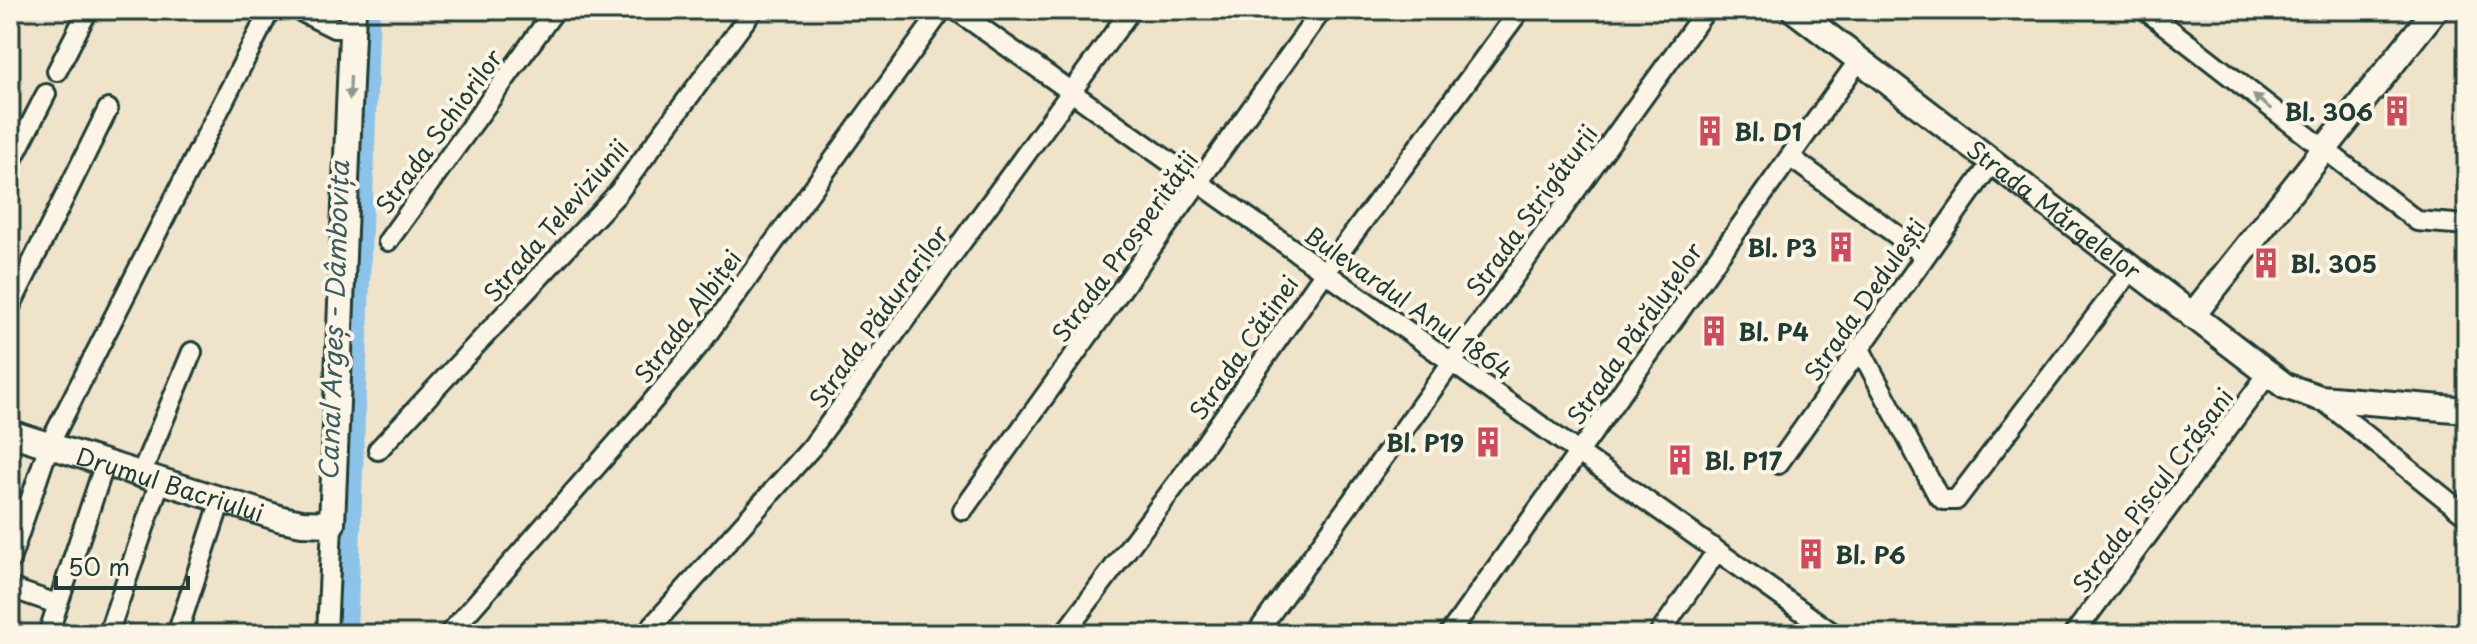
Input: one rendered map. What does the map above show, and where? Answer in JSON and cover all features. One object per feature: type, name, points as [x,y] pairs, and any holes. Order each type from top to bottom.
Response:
[{"type":"street","points":[[57,71],[88,10]]},
{"type":"street","points":[[10,560],[49,445],[270,10]]},
{"type":"street","points":[[298,10],[334,28],[353,19],[327,634]]},
{"type":"street","name":"Strada Schiorilor","points":[[388,241],[555,10]]},
{"type":"street","name":"Strada Televiziunii","points":[[378,450],[618,193],[753,10]]},
{"type":"street","name":"Strada Albiței","points":[[449,634],[701,343],[942,10]]},
{"type":"street","name":"Bulevardul Anul 1864","points":[[956,10],[1834,634]]},
{"type":"street","name":"Strada Pădurarilor","points":[[645,634],[812,447],[1131,10]]},
{"type":"street","name":"Strada Prosperității","points":[[963,510],[1322,10]]},
{"type":"street","name":"Strada Cătinei","points":[[1064,634],[1183,475],[1325,272],[1520,10]]},
{"type":"street","name":"Strada Strigăturii","points":[[1256,634],[1706,10]]},
{"type":"street","name":"Strada Mărgelelor","points":[[1794,10],[2285,386],[2320,398],[2467,410]]},
{"type":"street","points":[[2145,10],[2417,221],[2467,225]]},
{"type":"street","points":[[2192,316],[2435,10]]},
{"type":"street","name":"Strada Părăluțelor","points":[[1449,634],[1859,60]]},
{"type":"street","points":[[10,164],[46,94]]},
{"type":"street","points":[[10,307],[108,109]]},
{"type":"street","points":[[1790,157],[1924,255]]},
{"type":"street","name":"Strada Dedulești","points":[[1778,464],[1992,162]]},
{"type":"street","points":[[1859,347],[1937,494],[1943,500],[1956,500],[2131,270]]},
{"type":"street","points":[[108,634],[150,477],[192,352]]},
{"type":"street","name":"Strada Piscul Crășani","points":[[2074,634],[2268,374]]},
{"type":"street","name":"Strada Mărgelelor","points":[[2320,398],[2467,516]]},
{"type":"street","name":"Drumul Bacriului","points":[[10,433],[291,521],[332,524]]},
{"type":"street","points":[[48,634],[105,463]]},
{"type":"street","points":[[177,634],[221,500]]},
{"type":"street","points":[[1659,634],[1717,551]]},
{"type":"street","points":[[10,588],[57,604]]},
{"type":"waterway","name":"Canal Argeș - Dâmbovița","points":[[348,634],[371,10]]},
{"type":"place","name":"Bl. 306","points":[[2397,111]]},
{"type":"place","name":"Bl. D1","points":[[1710,131]]},
{"type":"place","name":"Bl. P3","points":[[1841,247]]},
{"type":"place","name":"Bl. 305","points":[[2266,263]]},
{"type":"place","name":"Bl. P4","points":[[1714,331]]},
{"type":"place","name":"Bl. P19","points":[[1488,442]]},
{"type":"place","name":"Bl. P17","points":[[1680,460]]},
{"type":"place","name":"Bl. P6","points":[[1811,554]]}]
